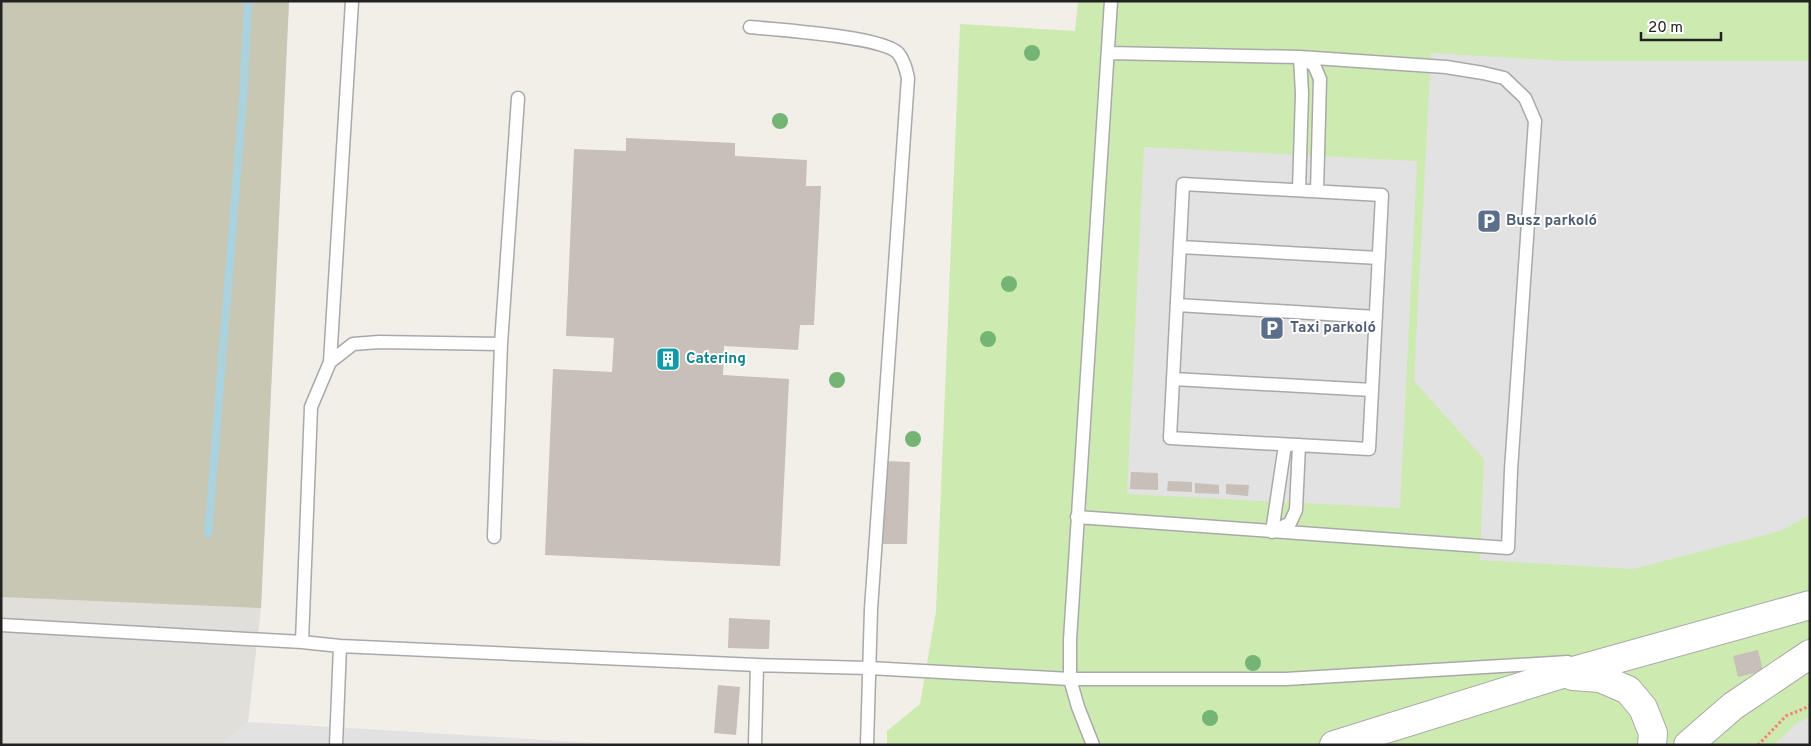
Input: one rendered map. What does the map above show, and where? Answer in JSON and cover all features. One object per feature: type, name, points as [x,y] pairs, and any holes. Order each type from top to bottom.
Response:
[{"type":"street","points":[[1334,745],[1559,675],[1810,604]]},
{"type":"street","points":[[1688,745],[1733,706],[1810,654]]},
{"type":"street","points":[[1559,675],[1600,678],[1628,690],[1643,708],[1653,733],[1652,745]]},
{"type":"lane","points":[[302,642],[311,407],[330,362],[352,1]]},
{"type":"lane","points":[[1093,745],[1070,680],[1070,640],[1111,1]]},
{"type":"lane","points":[[750,28],[841,36],[889,47],[897,53],[905,65],[908,78],[872,599],[867,745]]},
{"type":"lane","points":[[1077,517],[1508,548],[1511,470],[1535,121],[1525,98],[1504,78],[1483,72],[1446,67],[1300,56],[1108,53]]},
{"type":"lane","points":[[1299,190],[1302,94],[1300,56]]},
{"type":"lane","points":[[1300,56],[1314,65],[1320,79],[1317,191]]},
{"type":"lane","points":[[494,537],[501,344],[518,98]]},
{"type":"lane","points":[[1183,184],[1299,190],[1382,195],[1369,449],[1170,438],[1183,184]]},
{"type":"lane","points":[[1180,247],[1379,258]]},
{"type":"lane","points":[[1177,305],[1376,316]]},
{"type":"lane","points":[[330,362],[353,344],[379,342],[501,344]]},
{"type":"lane","points":[[1173,379],[1372,390]]},
{"type":"lane","points":[[1272,532],[1285,444]]},
{"type":"lane","points":[[1272,532],[1290,523],[1296,510],[1299,445]]},
{"type":"lane","points":[[1,625],[302,642],[340,646],[757,665],[869,668],[1070,680],[1286,679],[1424,672],[1623,658]]},
{"type":"lane","points":[[336,745],[340,646]]},
{"type":"lane","points":[[754,745],[757,665]]},
{"type":"path","points":[[1758,745],[1786,716],[1810,706]]},
{"type":"shaded area","points":[[1,1],[289,1],[261,608],[248,722],[222,745],[1,745]]},
{"type":"shaded area","points":[[1,1],[289,1],[261,608],[1,597]]},
{"type":"shaded area","points":[[1431,53],[1564,61],[1810,61],[1810,515],[1780,531],[1633,569],[1480,560],[1484,459],[1414,381]]},
{"type":"shaded area","name":"Taxi parkoló","points":[[1144,147],[1417,161],[1400,508],[1127,494]]},
{"type":"shaded area","points":[[1810,717],[1810,745],[1774,745],[1797,723]]},
{"type":"shaded area","points":[[248,722],[628,745],[222,745]]},
{"type":"green space","points":[[1078,1],[1810,1],[1810,745],[887,745],[887,731],[920,704],[936,611],[960,24],[1075,31]]},
{"type":"building","name":"Catering","points":[[626,138],[735,143],[735,156],[807,160],[806,186],[821,186],[814,325],[800,325],[798,350],[724,346],[723,375],[789,379],[780,566],[545,555],[553,369],[612,372],[614,338],[566,336],[574,149],[626,151]]},
{"type":"building","points":[[885,461],[910,462],[907,544],[882,544]]},
{"type":"building","points":[[1131,472],[1158,473],[1158,490],[1130,489]]},
{"type":"building","points":[[1168,481],[1192,482],[1192,492],[1167,491]]},
{"type":"building","points":[[1195,483],[1219,485],[1219,494],[1195,493]]},
{"type":"building","points":[[1226,484],[1249,485],[1248,496],[1226,494]]},
{"type":"building","points":[[729,618],[770,620],[769,649],[728,648]]},
{"type":"building","points":[[1758,650],[1763,671],[1738,677],[1733,656]]},
{"type":"building","points":[[718,685],[740,687],[736,735],[714,733]]},
{"type":"waterway","points":[[208,534],[243,99],[248,1]]},
{"type":"place","name":"Busz parkoló","points":[[1489,221]]},
{"type":"place","name":"Taxi parkoló","points":[[1272,328]]},
{"type":"place","name":"Catering","points":[[668,359]]}]
